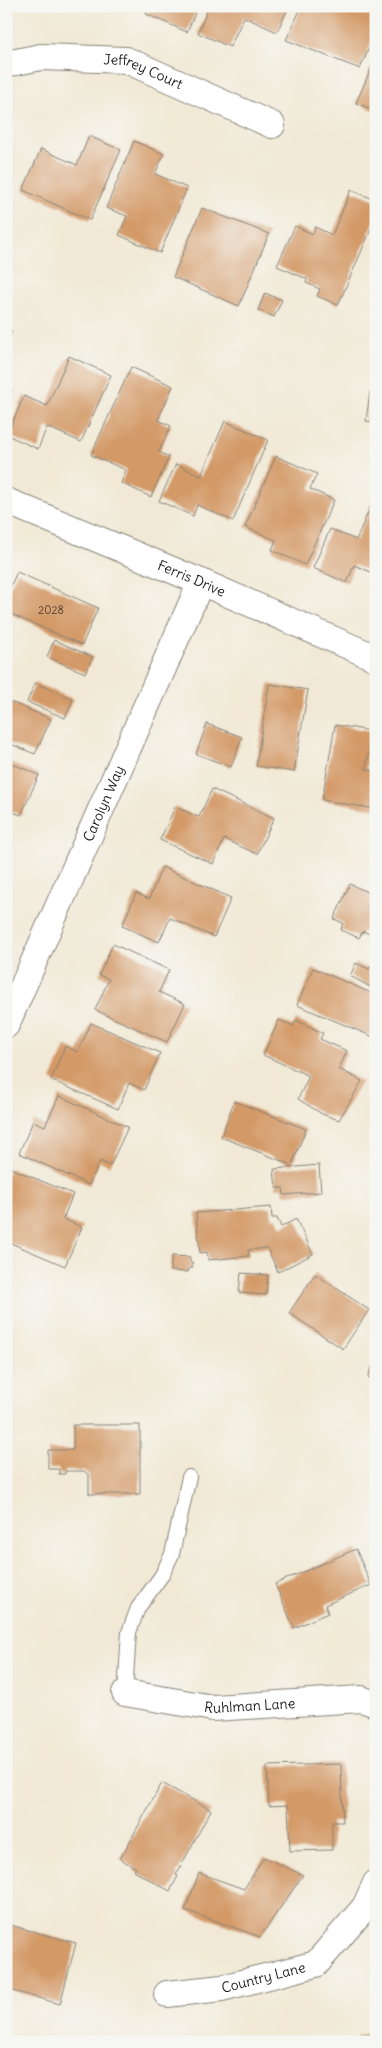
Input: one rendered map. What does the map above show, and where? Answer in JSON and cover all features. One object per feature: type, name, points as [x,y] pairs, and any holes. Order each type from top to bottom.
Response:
[{"type":"street","name":"Jeffrey Court","points":[[6,64],[41,57],[126,60],[272,125]]},
{"type":"street","name":"Ferris Drive","points":[[6,501],[201,582],[376,658]]},
{"type":"street","name":"Carolyn Way","points":[[6,1025],[201,582]]},
{"type":"street","name":"Ruhlman Lane","points":[[125,1693],[213,1708],[361,1699],[376,1704]]},
{"type":"street","name":"Country Lane","points":[[167,1994],[222,1988],[316,1964],[365,1907],[376,1883]]},
{"type":"lane","points":[[125,1693],[129,1632],[138,1608],[162,1575],[172,1554],[190,1477]]},
{"type":"building","points":[[149,6],[198,6],[187,32],[146,14]]},
{"type":"building","points":[[209,6],[289,6],[277,32],[244,17],[230,47],[198,33]]},
{"type":"building","points":[[302,6],[376,7],[376,32],[360,69],[286,40]]},
{"type":"building","points":[[376,57],[376,111],[356,103]]},
{"type":"building","points":[[89,136],[121,150],[90,220],[23,190],[41,149],[77,165]]},
{"type":"building","points":[[134,141],[164,154],[155,174],[187,188],[160,253],[119,235],[127,216],[106,208]]},
{"type":"building","points":[[351,190],[376,200],[376,218],[338,305],[317,296],[320,289],[306,283],[307,279],[277,266],[295,226],[313,234],[315,227],[332,235]]},
{"type":"building","points":[[202,208],[269,234],[239,306],[173,277]]},
{"type":"building","points":[[265,293],[282,300],[274,317],[258,310]]},
{"type":"building","points":[[6,328],[12,331],[6,345]]},
{"type":"building","points":[[69,356],[111,375],[81,442],[47,427],[38,449],[7,435],[24,396],[47,406]]},
{"type":"building","points":[[131,367],[173,386],[158,420],[171,426],[159,452],[169,457],[151,497],[121,483],[126,470],[91,455]]},
{"type":"building","points":[[6,387],[12,390],[6,405]]},
{"type":"building","points":[[370,392],[376,393],[376,422],[366,421]]},
{"type":"building","points":[[225,421],[268,440],[233,521],[197,505],[193,516],[159,501],[176,464],[201,476]]},
{"type":"building","points":[[276,456],[317,474],[310,489],[334,500],[305,565],[272,550],[276,540],[245,527]]},
{"type":"building","points":[[376,494],[376,574],[354,565],[347,583],[313,568],[330,529],[356,540]]},
{"type":"building","points":[[17,572],[98,608],[82,645],[6,612],[6,596]]},
{"type":"building","points":[[54,640],[93,657],[85,673],[47,657]]},
{"type":"building","points":[[35,683],[73,699],[65,718],[27,702]]},
{"type":"building","points":[[269,684],[308,690],[294,772],[256,766]]},
{"type":"building","points":[[6,700],[51,719],[35,754],[6,742]]},
{"type":"building","points":[[207,724],[242,737],[231,767],[196,754]]},
{"type":"building","points":[[335,725],[372,731],[366,769],[376,771],[376,809],[322,800]]},
{"type":"building","points":[[6,761],[39,775],[21,815],[10,811],[6,819]]},
{"type":"building","points":[[212,789],[274,818],[257,854],[224,839],[213,864],[160,840],[175,807],[199,817]]},
{"type":"building","points":[[162,867],[231,898],[214,937],[170,918],[159,942],[122,926],[136,893],[149,899]]},
{"type":"building","points":[[350,884],[376,896],[376,937],[363,931],[359,938],[341,930],[343,923],[334,919]]},
{"type":"building","points":[[113,944],[169,970],[159,992],[185,1004],[167,1042],[95,1010],[109,979],[99,975]]},
{"type":"building","points":[[356,963],[369,969],[370,967],[376,969],[376,990],[350,976]]},
{"type":"building","points":[[313,968],[376,995],[376,1038],[297,1005]]},
{"type":"building","points":[[279,1020],[293,1026],[296,1020],[323,1033],[320,1039],[347,1051],[339,1069],[362,1081],[339,1120],[322,1114],[298,1099],[309,1076],[263,1055]]},
{"type":"building","points":[[91,1023],[160,1053],[144,1090],[129,1083],[118,1109],[51,1080],[65,1046],[78,1052]]},
{"type":"building","points":[[59,1096],[128,1127],[110,1166],[100,1161],[89,1185],[19,1153],[33,1121],[45,1126]]},
{"type":"building","points":[[234,1101],[306,1129],[292,1165],[221,1137]]},
{"type":"building","points":[[319,1165],[321,1192],[284,1195],[283,1188],[276,1188],[274,1169]]},
{"type":"building","points":[[10,1168],[73,1194],[63,1219],[82,1227],[65,1266],[6,1241],[6,1176]]},
{"type":"building","points":[[271,1207],[272,1218],[277,1218],[281,1227],[296,1219],[313,1254],[278,1272],[267,1248],[248,1250],[249,1256],[208,1260],[207,1252],[200,1253],[196,1213]]},
{"type":"building","points":[[172,1256],[190,1257],[190,1262],[193,1263],[192,1268],[189,1268],[188,1272],[170,1271]]},
{"type":"building","points":[[241,1273],[268,1275],[266,1295],[239,1293]]},
{"type":"building","points":[[315,1274],[369,1310],[343,1349],[289,1313]]},
{"type":"building","points":[[376,1358],[376,1381],[368,1377]]},
{"type":"building","points":[[73,1425],[140,1425],[140,1494],[89,1494],[89,1475],[84,1471],[65,1471],[65,1474],[59,1474],[59,1469],[48,1469],[48,1450],[73,1450]]},
{"type":"building","points":[[356,1549],[371,1585],[325,1605],[328,1613],[294,1628],[275,1584]]},
{"type":"building","points":[[341,1764],[343,1822],[332,1822],[332,1850],[290,1851],[288,1805],[269,1806],[267,1766]]},
{"type":"building","points":[[162,1783],[211,1810],[176,1875],[178,1876],[170,1891],[134,1871],[136,1868],[120,1859]]},
{"type":"building","points":[[264,1857],[303,1875],[260,1937],[185,1910],[199,1873],[244,1889]]},
{"type":"building","points":[[6,1924],[76,1943],[60,2004],[6,1989],[9,1971],[6,1970]]},
{"type":"building","points":[[376,2032],[376,2042],[358,2042],[357,2036]]}]
